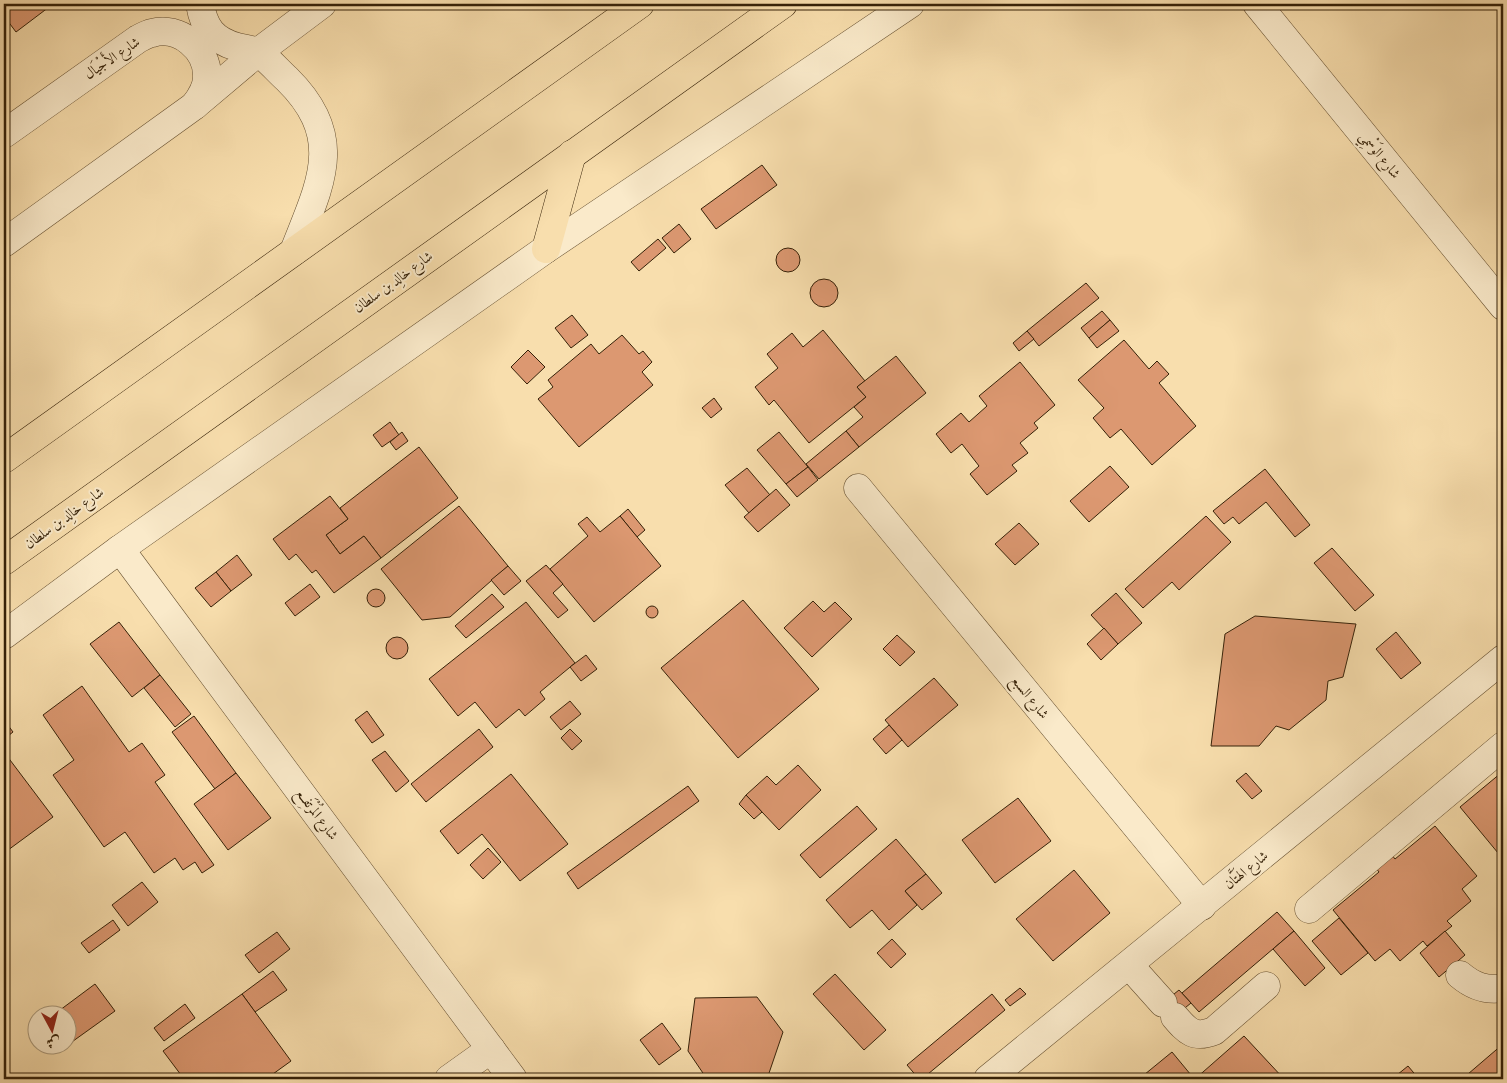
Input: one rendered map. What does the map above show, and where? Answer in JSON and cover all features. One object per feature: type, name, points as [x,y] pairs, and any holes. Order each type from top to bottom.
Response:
[{"type":"main road","points":[[4,459],[640,4]]},
{"type":"main road","name":"شارع خالِد بن سلطان","points":[[4,561],[783,4]]},
{"type":"main road","points":[[546,249],[572,154]]},
{"type":"street","points":[[200,4],[202,18],[210,32],[221,41],[258,52],[301,93],[313,111],[321,131],[324,152],[322,173],[294,251]]},
{"type":"street","name":"شارع الأَجْيَال","points":[[4,242],[194,106],[258,52],[322,4]]},
{"type":"street","points":[[4,635],[120,549],[546,249],[910,4]]},
{"type":"street","name":"شارع الوَسْمِي","points":[[1257,4],[1503,306]]},
{"type":"street","name":"شارع الأَجْيَال","points":[[4,134],[138,39],[152,32],[169,32],[184,37],[197,47],[205,61],[207,77],[203,93],[194,106]]},
{"type":"street","name":"شارع السبع","points":[[858,488],[1202,906]]},
{"type":"street","name":"شارع المُرْتَفِع","points":[[120,549],[513,1079]]},
{"type":"street","name":"شارع الهَتَّان","points":[[988,1079],[1503,659]]},
{"type":"street","points":[[1309,909],[1503,746]]},
{"type":"street","points":[[1129,965],[1191,1033],[1206,1034],[1214,1031],[1266,986]]},
{"type":"street","points":[[1460,975],[1478,987],[1487,989],[1503,988]]},
{"type":"street","points":[[449,1079],[491,1049]]},
{"type":"building","points":[[4,4],[53,4],[16,32],[4,16]]},
{"type":"building","points":[[762,165],[777,185],[716,229],[701,209]]},
{"type":"building","points":[[679,224],[691,239],[674,253],[662,238]]},
{"type":"building","points":[[658,239],[666,248],[639,271],[631,262]]},
{"type":"building","points":[[788,248],[793,249],[799,255],[799,265],[793,271],[788,272],[783,271],[777,265],[776,260],[777,255],[783,249]]},
{"type":"building","points":[[824,279],[834,283],[838,293],[834,303],[824,307],[814,303],[810,293],[814,283]]},
{"type":"building","points":[[1086,283],[1099,298],[1039,346],[1027,331]]},
{"type":"building","points":[[1102,311],[1110,320],[1089,338],[1081,328]]},
{"type":"building","points":[[572,315],[588,335],[571,348],[555,328]]},
{"type":"building","points":[[1110,320],[1119,331],[1097,348],[1089,338]]},
{"type":"building","points":[[823,330],[865,381],[857,387],[866,397],[809,443],[774,400],[769,405],[755,387],[778,368],[767,354],[792,333],[803,347]]},
{"type":"building","points":[[1027,331],[1034,339],[1019,351],[1013,343]]},
{"type":"building","points":[[622,335],[639,354],[643,351],[652,362],[642,372],[653,385],[579,447],[538,399],[553,387],[548,380],[591,344],[599,354]]},
{"type":"building","points":[[1124,340],[1149,369],[1157,361],[1169,374],[1159,383],[1196,426],[1152,465],[1121,429],[1110,438],[1093,418],[1104,408],[1078,380]]},
{"type":"building","points":[[528,350],[545,367],[527,384],[511,367]]},
{"type":"building","points":[[896,356],[926,393],[859,447],[846,431],[863,417],[854,407],[866,397],[857,387]]},
{"type":"building","points":[[1020,362],[1055,405],[1034,423],[1038,428],[1020,443],[1028,453],[1012,465],[1017,471],[987,495],[970,474],[979,466],[962,444],[951,453],[936,434],[961,413],[969,422],[987,406],[979,396]]},
{"type":"building","points":[[714,398],[722,409],[711,418],[702,408]]},
{"type":"building","points":[[390,422],[399,435],[382,447],[373,435]]},
{"type":"building","points":[[846,431],[859,447],[819,479],[806,464]]},
{"type":"building","points":[[402,432],[408,441],[396,450],[390,442]]},
{"type":"building","points":[[779,432],[808,467],[786,484],[757,450]]},
{"type":"building","points":[[419,447],[458,498],[381,558],[364,536],[340,554],[326,535],[348,519],[340,508]]},
{"type":"building","points":[[1110,466],[1129,487],[1089,522],[1070,501]]},
{"type":"building","points":[[808,467],[818,480],[797,497],[786,484]]},
{"type":"building","points":[[747,468],[770,495],[749,513],[725,485]]},
{"type":"building","points":[[1265,469],[1310,525],[1295,537],[1266,502],[1239,524],[1233,517],[1224,524],[1213,511]]},
{"type":"building","points":[[776,489],[790,505],[758,532],[744,517]]},
{"type":"building","points":[[330,496],[348,519],[326,535],[340,554],[364,536],[381,558],[334,593],[316,570],[312,573],[296,554],[289,560],[273,539]]},
{"type":"building","points":[[459,506],[508,566],[450,617],[422,620],[381,569]]},
{"type":"building","points":[[628,509],[645,530],[637,537],[620,516]]},
{"type":"building","points":[[620,516],[661,566],[594,622],[550,569],[588,536],[578,524],[587,517],[600,532]]},
{"type":"building","points":[[1206,516],[1231,542],[1179,590],[1172,582],[1143,608],[1125,589]]},
{"type":"building","points":[[1019,523],[1039,544],[1015,565],[995,544]]},
{"type":"building","points":[[1332,548],[1374,595],[1355,611],[1314,563]]},
{"type":"building","points":[[237,555],[252,575],[231,591],[216,572]]},
{"type":"building","points":[[546,565],[563,584],[553,593],[568,610],[558,618],[526,581]]},
{"type":"building","points":[[508,566],[521,581],[504,595],[491,580]]},
{"type":"building","points":[[216,572],[231,591],[211,607],[195,588]]},
{"type":"building","points":[[310,584],[320,597],[295,616],[285,603]]},
{"type":"building","points":[[376,589],[382,592],[385,598],[382,604],[376,607],[370,604],[367,598],[370,592]]},
{"type":"building","points":[[1116,593],[1142,623],[1118,644],[1091,615]]},
{"type":"building","points":[[492,594],[504,607],[466,638],[455,626]]},
{"type":"building","points":[[743,600],[819,689],[738,758],[661,668]]},
{"type":"building","points":[[813,601],[824,612],[835,602],[852,619],[812,657],[784,628]]},
{"type":"building","points":[[526,602],[575,663],[540,692],[545,699],[525,716],[519,709],[496,728],[475,702],[458,716],[429,679]]},
{"type":"building","points":[[650,606],[654,606],[658,612],[654,618],[650,618],[646,614],[646,610]]},
{"type":"building","points":[[1255,616],[1356,624],[1343,677],[1328,681],[1326,700],[1289,730],[1276,726],[1259,746],[1211,746],[1225,634]]},
{"type":"building","points":[[119,622],[160,675],[132,697],[90,644]]},
{"type":"building","points":[[1104,628],[1118,644],[1101,660],[1087,644]]},
{"type":"building","points":[[1396,632],[1421,663],[1401,679],[1376,649]]},
{"type":"building","points":[[897,635],[915,652],[900,666],[883,649]]},
{"type":"building","points":[[397,637],[405,640],[408,648],[405,656],[397,659],[389,656],[386,648],[389,640]]},
{"type":"building","points":[[586,655],[597,669],[581,681],[570,667]]},
{"type":"building","points":[[160,675],[191,714],[175,727],[144,688]]},
{"type":"building","points":[[934,678],[958,705],[908,747],[885,720]]},
{"type":"building","points":[[82,686],[129,752],[142,743],[165,775],[155,782],[214,865],[202,873],[195,862],[183,870],[175,858],[154,873],[125,832],[104,847],[53,775],[74,760],[43,715]]},
{"type":"building","points":[[570,701],[581,714],[561,730],[550,717]]},
{"type":"building","points":[[367,711],[384,735],[372,743],[355,720]]},
{"type":"building","points":[[194,716],[236,773],[215,789],[172,732]]},
{"type":"building","points":[[4,720],[13,732],[4,739]]},
{"type":"building","points":[[889,725],[902,740],[886,754],[873,739]]},
{"type":"building","points":[[479,729],[493,747],[426,802],[411,784]]},
{"type":"building","points":[[570,729],[582,741],[572,750],[561,738]]},
{"type":"building","points":[[385,751],[409,781],[396,792],[372,760]]},
{"type":"building","points":[[4,752],[53,817],[4,853]]},
{"type":"building","points":[[1503,758],[1503,859],[1460,807],[1501,773],[1495,766]]},
{"type":"building","points":[[798,765],[821,790],[779,830],[746,795],[767,776],[776,785]]},
{"type":"building","points":[[236,773],[271,818],[228,850],[194,804]]},
{"type":"building","points":[[1246,773],[1262,791],[1252,799],[1236,781]]},
{"type":"building","points":[[511,774],[568,844],[520,881],[482,834],[458,854],[440,831]]},
{"type":"building","points":[[688,786],[699,801],[578,889],[567,873]]},
{"type":"building","points":[[746,795],[762,812],[754,819],[739,804]]},
{"type":"building","points":[[1018,798],[1051,841],[995,883],[962,840]]},
{"type":"building","points":[[857,806],[877,829],[820,878],[800,855]]},
{"type":"building","points":[[1435,826],[1477,876],[1462,889],[1471,901],[1447,921],[1452,926],[1427,946],[1423,941],[1400,961],[1390,949],[1375,961],[1333,910],[1379,872],[1372,863],[1388,850],[1395,859]]},
{"type":"building","points":[[896,839],[926,874],[905,891],[917,905],[889,930],[872,910],[850,928],[826,900]]},
{"type":"building","points":[[488,848],[501,862],[483,879],[470,865]]},
{"type":"building","points":[[1074,870],[1110,913],[1053,961],[1016,919]]},
{"type":"building","points":[[926,874],[942,893],[922,910],[905,891]]},
{"type":"building","points":[[142,882],[158,902],[128,926],[112,905]]},
{"type":"building","points":[[1277,912],[1294,931],[1199,1012],[1182,993]]},
{"type":"building","points":[[1339,918],[1368,953],[1341,975],[1312,941]]},
{"type":"building","points":[[113,920],[120,930],[89,953],[81,943]]},
{"type":"building","points":[[1294,931],[1325,968],[1305,986],[1273,949]]},
{"type":"building","points":[[1445,931],[1465,955],[1439,977],[1420,953]]},
{"type":"building","points":[[277,932],[290,949],[259,973],[245,955]]},
{"type":"building","points":[[892,939],[906,954],[891,968],[877,953]]},
{"type":"building","points":[[273,971],[287,990],[255,1012],[242,994]]},
{"type":"building","points":[[835,974],[886,1030],[864,1050],[813,994]]},
{"type":"building","points":[[95,984],[115,1011],[78,1038],[78,1006],[65,1006]]},
{"type":"building","points":[[1020,988],[1026,994],[1010,1006],[1005,1000]]},
{"type":"building","points":[[1179,990],[1191,1003],[1169,1021],[1158,1007]]},
{"type":"building","points":[[242,994],[291,1061],[266,1079],[184,1079],[163,1051]]},
{"type":"building","points":[[992,994],[1005,1010],[922,1079],[919,1079],[907,1065]]},
{"type":"building","points":[[757,997],[783,1032],[767,1079],[707,1079],[688,1051],[695,998]]},
{"type":"building","points":[[185,1004],[195,1018],[164,1041],[154,1028]]},
{"type":"building","points":[[662,1023],[681,1049],[659,1065],[640,1040]]},
{"type":"building","points":[[1244,1036],[1284,1079],[1195,1079]]},
{"type":"building","points":[[1503,1044],[1503,1079],[1472,1079],[1468,1074]]},
{"type":"building","points":[[1172,1052],[1191,1075],[1185,1079],[1139,1079]]},
{"type":"building","points":[[1408,1066],[1419,1079],[1392,1079]]}]
